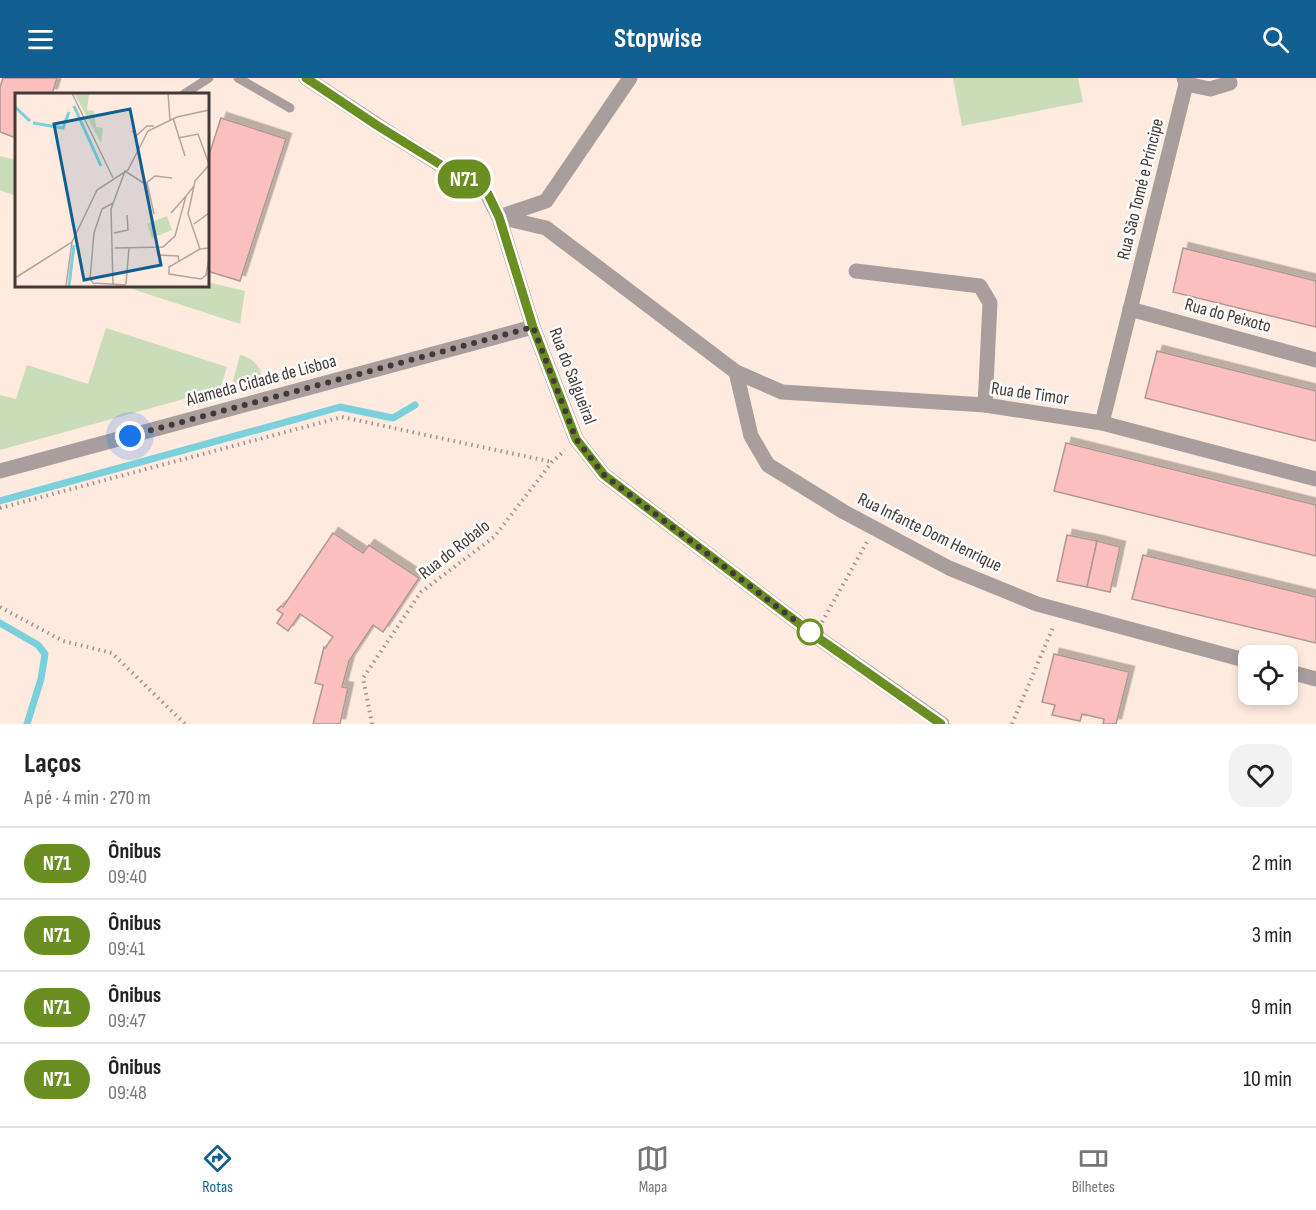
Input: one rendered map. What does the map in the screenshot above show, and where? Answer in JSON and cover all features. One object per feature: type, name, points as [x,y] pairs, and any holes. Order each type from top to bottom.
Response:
[{"type":"street","name":"Rua do Salgueiral","points":[[306,78],[365,118],[488,194],[499,217],[533,327],[576,439],[604,475],[814,635],[942,724]]},
{"type":"street","points":[[499,217],[546,201],[630,78]]},
{"type":"street","points":[[1185,81],[1210,89],[1230,82]]},
{"type":"street","name":"Rua São Tomé e Príncipe","points":[[1102,423],[1185,81]]},
{"type":"street","name":"Rua de Timor","points":[[499,217],[546,228],[736,372],[782,392],[985,405],[1102,423],[1316,478]]},
{"type":"street","points":[[855,271],[980,286],[990,303],[985,405]]},
{"type":"street","name":"Rua do Peixoto","points":[[1130,309],[1316,360]]},
{"type":"street","name":"Alameda Cidade de Lisboa","points":[[0,471],[533,327]]},
{"type":"street","name":"Rua Infante Dom Henrique","points":[[736,372],[751,436],[768,465],[844,512],[949,568],[1037,604],[1238,658]]},
{"type":"street","points":[[1298,674],[1316,679]]},
{"type":"lane","points":[[186,93],[210,78]]},
{"type":"lane","points":[[238,78],[290,108]]},
{"type":"path","points":[[0,508],[342,417],[552,462]]},
{"type":"path","name":"Rua do Robalo","points":[[372,724],[363,678],[421,592],[494,537],[552,462],[576,439]]},
{"type":"path","points":[[814,635],[875,528]]},
{"type":"path","points":[[0,607],[63,640],[112,653],[185,724]]},
{"type":"path","points":[[1012,724],[1060,610]]},
{"type":"green space","points":[[953,78],[1078,78],[1083,102],[962,126]]},
{"type":"green space","points":[[0,156],[15,160],[15,196],[0,190]]},
{"type":"green space","points":[[208,282],[245,291],[240,324],[123,286],[208,286]]},
{"type":"green space","points":[[106,328],[227,367],[220,389],[0,450],[0,395],[16,399],[27,365],[88,384]]},
{"type":"green space","points":[[240,355],[255,362],[260,371],[260,381],[247,391],[229,396]]},
{"type":"building","points":[[3,78],[57,78],[52,93],[15,93],[15,138],[0,132],[0,87]]},
{"type":"building","points":[[221,118],[286,139],[240,281],[208,271],[208,158]]},
{"type":"building","points":[[1183,248],[1316,281],[1316,327],[1173,292]]},
{"type":"building","points":[[1157,351],[1316,391],[1316,441],[1145,398]]},
{"type":"building","points":[[1066,443],[1316,505],[1316,556],[1054,491]]},
{"type":"building","points":[[333,533],[363,553],[369,545],[419,578],[383,632],[373,625],[349,661],[342,687],[348,688],[340,724],[313,724],[323,685],[315,683],[324,647],[333,637],[300,614],[288,631],[277,623],[283,614],[277,610],[283,607]]},
{"type":"building","points":[[1067,535],[1097,541],[1087,587],[1057,581]]},
{"type":"building","points":[[1097,541],[1120,547],[1110,592],[1087,587]]},
{"type":"building","points":[[1143,555],[1316,597],[1316,643],[1132,599]]},
{"type":"building","points":[[1054,654],[1129,672],[1116,724],[1103,724],[1104,719],[1082,714],[1080,721],[1052,715],[1055,705],[1042,702]]},
{"type":"waterway","points":[[0,501],[340,407],[393,418],[415,405]]},
{"type":"waterway","points":[[0,623],[38,645],[45,654],[41,679],[27,724]]},
{"type":"bus line","name":"N71","points":[[306,78],[488,194],[499,217],[533,327],[576,439],[604,475],[814,635],[941,724]]},
{"type":"route","points":[[130,436],[533,327],[576,439],[604,475],[814,635],[810,632]]}]
